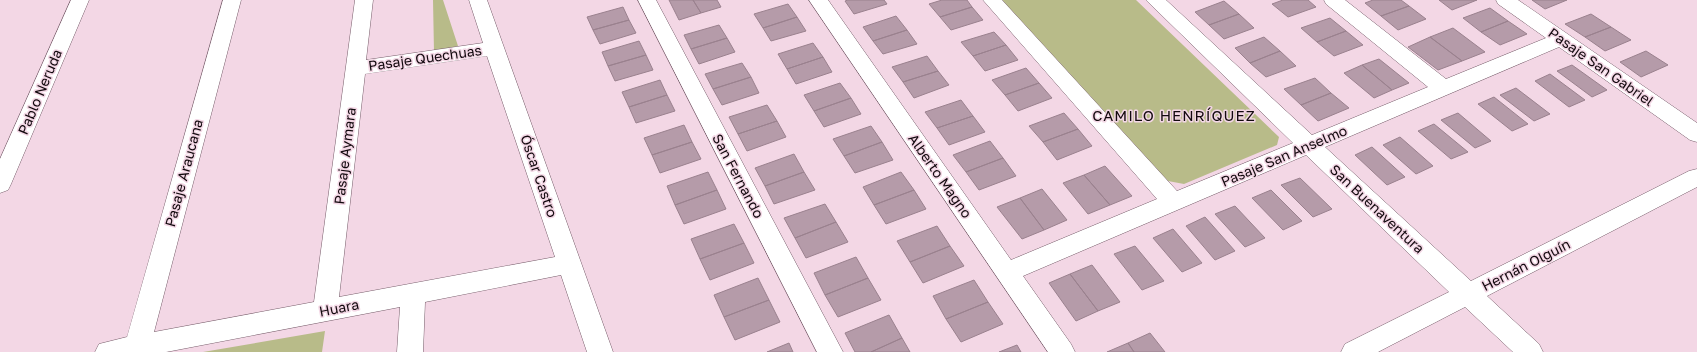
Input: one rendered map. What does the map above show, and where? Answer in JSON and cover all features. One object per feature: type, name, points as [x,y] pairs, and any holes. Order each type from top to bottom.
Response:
[{"type":"street","name":"Pablo Neruda","points":[[0,184],[80,0]]},
{"type":"street","name":"Pasaje Araucana","points":[[137,346],[232,0]]},
{"type":"street","name":"Pasaje Aymara","points":[[325,311],[364,0]]},
{"type":"street","name":"Óscar Castro","points":[[478,0],[600,352]]},
{"type":"street","name":"San Fernando","points":[[647,0],[830,352]]},
{"type":"street","name":"Alberto Magno","points":[[818,0],[1062,352]]},
{"type":"street","points":[[992,0],[1173,202]]},
{"type":"street","name":"San Buenaventura","points":[[1155,0],[1530,352]]},
{"type":"street","points":[[1333,0],[1444,89]]},
{"type":"street","name":"Pasaje San Gabriel","points":[[1505,0],[1697,134]]},
{"type":"street","name":"Pasaje San Anselmo","points":[[1007,272],[1561,39]]},
{"type":"street","name":"Pasaje Quechuas","points":[[356,68],[495,48]]},
{"type":"street","name":"Hernán Olguín","points":[[1354,352],[1697,178]]},
{"type":"street","name":"Huara","points":[[108,352],[570,264]]},
{"type":"street","points":[[410,352],[413,294]]},
{"type":"green space","points":[[433,0],[443,0],[458,46],[434,52]]},
{"type":"green space","name":"CAMILO HENRÍQUEZ","points":[[999,0],[1136,0],[1279,137],[1277,145],[1184,184],[1168,181],[1160,177]]},
{"type":"green space","points":[[325,331],[322,352],[203,352]]},
{"type":"building","points":[[669,0],[693,0],[701,13],[679,20]]},
{"type":"building","points":[[693,0],[717,0],[721,7],[701,13]]},
{"type":"building","points":[[884,0],[887,4],[854,14],[845,1]]},
{"type":"building","points":[[942,0],[967,0],[972,7],[940,17],[929,4]]},
{"type":"building","points":[[1283,0],[1308,0],[1316,7],[1288,17],[1272,4]]},
{"type":"building","points":[[1373,0],[1401,0],[1409,6],[1381,16],[1365,3]]},
{"type":"building","points":[[1439,0],[1477,0],[1452,10]]},
{"type":"building","points":[[1532,0],[1567,0],[1545,9]]},
{"type":"building","points":[[1224,1],[1239,14],[1209,25],[1195,12]]},
{"type":"building","points":[[788,4],[797,17],[763,28],[754,14]]},
{"type":"building","points":[[1409,6],[1426,19],[1398,30],[1381,16]]},
{"type":"building","points":[[623,7],[629,20],[593,30],[587,17]]},
{"type":"building","points":[[972,7],[983,20],[951,30],[940,17]]},
{"type":"building","points":[[1490,8],[1508,21],[1481,32],[1463,18]]},
{"type":"building","points":[[1239,14],[1254,28],[1224,39],[1209,25]]},
{"type":"building","points":[[1591,14],[1611,27],[1585,37],[1565,24]]},
{"type":"building","points":[[896,16],[907,30],[873,41],[863,27]]},
{"type":"building","points":[[797,17],[806,31],[771,41],[763,28]]},
{"type":"building","points":[[1330,18],[1346,31],[1317,42],[1301,28]]},
{"type":"building","points":[[629,20],[636,33],[600,44],[593,30]]},
{"type":"building","points":[[1508,21],[1527,34],[1500,45],[1481,32]]},
{"type":"building","points":[[719,25],[727,38],[691,49],[684,35]]},
{"type":"building","points":[[1611,27],[1631,40],[1605,51],[1585,37]]},
{"type":"building","points":[[1453,28],[1485,52],[1462,61],[1430,37]]},
{"type":"building","points":[[907,30],[917,44],[883,54],[873,41]]},
{"type":"building","points":[[1346,31],[1363,45],[1334,56],[1317,42]]},
{"type":"building","points":[[994,32],[1006,45],[973,56],[961,42]]},
{"type":"building","points":[[1264,37],[1280,51],[1250,63],[1235,48]]},
{"type":"building","points":[[1430,37],[1462,61],[1438,70],[1408,47]]},
{"type":"building","points":[[727,38],[735,52],[699,64],[691,49]]},
{"type":"building","points":[[639,41],[646,55],[608,66],[602,52]]},
{"type":"building","points":[[813,43],[823,57],[787,69],[778,54]]},
{"type":"building","points":[[1006,45],[1018,60],[985,71],[973,56]]},
{"type":"building","points":[[1280,51],[1296,66],[1266,77],[1250,63]]},
{"type":"building","points":[[1646,51],[1668,65],[1641,77],[1620,62]]},
{"type":"building","points":[[646,55],[653,70],[615,81],[608,66]]},
{"type":"building","points":[[927,56],[938,71],[903,82],[892,67]]},
{"type":"building","points":[[823,57],[832,72],[796,84],[787,69]]},
{"type":"building","points":[[1379,59],[1409,83],[1392,90],[1362,65]]},
{"type":"building","points":[[742,63],[751,77],[713,89],[705,74]]},
{"type":"building","points":[[1362,65],[1392,90],[1374,98],[1344,73]]},
{"type":"building","points":[[1572,65],[1607,90],[1592,97],[1557,71]]},
{"type":"building","points":[[1026,68],[1039,83],[1005,95],[992,80]]},
{"type":"building","points":[[938,71],[949,85],[914,98],[903,82]]},
{"type":"building","points":[[1550,74],[1585,100],[1569,107],[1535,81]]},
{"type":"building","points":[[751,77],[759,93],[722,105],[713,89]]},
{"type":"building","points":[[1315,78],[1331,93],[1301,105],[1284,89]]},
{"type":"building","points":[[660,80],[667,95],[629,107],[622,92]]},
{"type":"building","points":[[840,83],[851,98],[814,111],[804,95]]},
{"type":"building","points":[[1039,83],[1052,98],[1018,111],[1005,95]]},
{"type":"building","points":[[1516,88],[1550,114],[1534,121],[1500,95]]},
{"type":"building","points":[[1331,93],[1349,108],[1318,121],[1301,105]]},
{"type":"building","points":[[667,95],[675,111],[636,123],[629,107]]},
{"type":"building","points":[[1494,97],[1528,124],[1512,131],[1478,104]]},
{"type":"building","points":[[851,98],[861,114],[824,127],[814,111]]},
{"type":"building","points":[[961,100],[973,116],[937,128],[925,112]]},
{"type":"building","points":[[767,105],[777,121],[738,134],[729,117]]},
{"type":"building","points":[[1064,113],[1078,129],[1043,142],[1029,126]]},
{"type":"building","points":[[1458,113],[1491,141],[1475,148],[1441,120]]},
{"type":"building","points":[[973,116],[985,132],[949,145],[937,128]]},
{"type":"building","points":[[777,121],[786,137],[747,151],[738,134]]},
{"type":"building","points":[[1434,124],[1468,152],[1451,159],[1418,131]]},
{"type":"building","points":[[684,125],[692,142],[652,155],[644,138]]},
{"type":"building","points":[[871,126],[882,142],[844,156],[833,139]]},
{"type":"building","points":[[1078,129],[1092,146],[1057,160],[1043,142]]},
{"type":"building","points":[[1400,137],[1433,166],[1416,174],[1383,145]]},
{"type":"building","points":[[990,141],[1003,158],[966,172],[953,155]]},
{"type":"building","points":[[692,142],[701,159],[660,173],[652,155]]},
{"type":"building","points":[[882,142],[893,160],[855,173],[844,156]]},
{"type":"building","points":[[1372,147],[1405,177],[1387,185],[1355,155]]},
{"type":"building","points":[[794,154],[804,172],[765,186],[755,168]]},
{"type":"building","points":[[1003,158],[1016,176],[979,190],[966,172]]},
{"type":"building","points":[[1105,166],[1132,196],[1110,205],[1084,175]]},
{"type":"building","points":[[708,172],[717,190],[675,205],[667,186]]},
{"type":"building","points":[[804,172],[815,190],[774,204],[765,186]]},
{"type":"building","points":[[901,172],[914,190],[874,205],[863,187]]},
{"type":"building","points":[[1084,175],[1110,205],[1088,214],[1063,183]]},
{"type":"building","points":[[1300,178],[1332,209],[1313,217],[1281,185]]},
{"type":"building","points":[[1042,189],[1067,220],[1044,230],[1020,198]]},
{"type":"building","points":[[717,190],[726,209],[684,224],[675,205]]},
{"type":"building","points":[[914,190],[926,209],[886,224],[874,205]]},
{"type":"building","points":[[1271,190],[1302,221],[1283,230],[1252,198]]},
{"type":"building","points":[[1020,198],[1044,230],[1022,239],[997,207]]},
{"type":"building","points":[[825,204],[836,222],[795,238],[784,218]]},
{"type":"building","points":[[1235,206],[1265,238],[1245,247],[1215,214]]},
{"type":"building","points":[[1205,217],[1235,251],[1215,260],[1186,226]]},
{"type":"building","points":[[836,222],[848,242],[806,258],[795,238]]},
{"type":"building","points":[[734,224],[744,243],[700,259],[691,239]]},
{"type":"building","points":[[937,226],[950,246],[910,262],[897,241]]},
{"type":"building","points":[[1173,229],[1202,263],[1182,272],[1153,238]]},
{"type":"building","points":[[744,243],[754,263],[710,280],[700,259]]},
{"type":"building","points":[[950,246],[964,266],[923,283],[910,262]]},
{"type":"building","points":[[1135,246],[1164,281],[1142,290],[1114,254]]},
{"type":"building","points":[[856,257],[868,278],[825,295],[814,273]]},
{"type":"building","points":[[1092,265],[1120,302],[1098,311],[1070,274]]},
{"type":"building","points":[[1070,274],[1098,311],[1076,321],[1049,283]]},
{"type":"building","points":[[758,278],[769,300],[724,317],[714,295]]},
{"type":"building","points":[[868,278],[881,300],[838,317],[825,295]]},
{"type":"building","points":[[974,280],[988,302],[946,319],[933,296]]},
{"type":"building","points":[[769,300],[780,322],[735,340],[724,317]]},
{"type":"building","points":[[988,302],[1003,324],[961,342],[946,319]]},
{"type":"building","points":[[889,315],[902,338],[871,352],[855,352],[845,333]]},
{"type":"building","points":[[1150,333],[1165,352],[1134,352],[1128,343]]},
{"type":"building","points":[[902,338],[910,352],[871,352]]},
{"type":"building","points":[[789,343],[793,352],[767,352]]},
{"type":"building","points":[[1128,343],[1134,352],[1107,352]]},
{"type":"building","points":[[1017,345],[1021,352],[999,352]]},
{"type":"district","name":"CAMILO HENRÍQUEZ","points":[[1174,116]]}]
